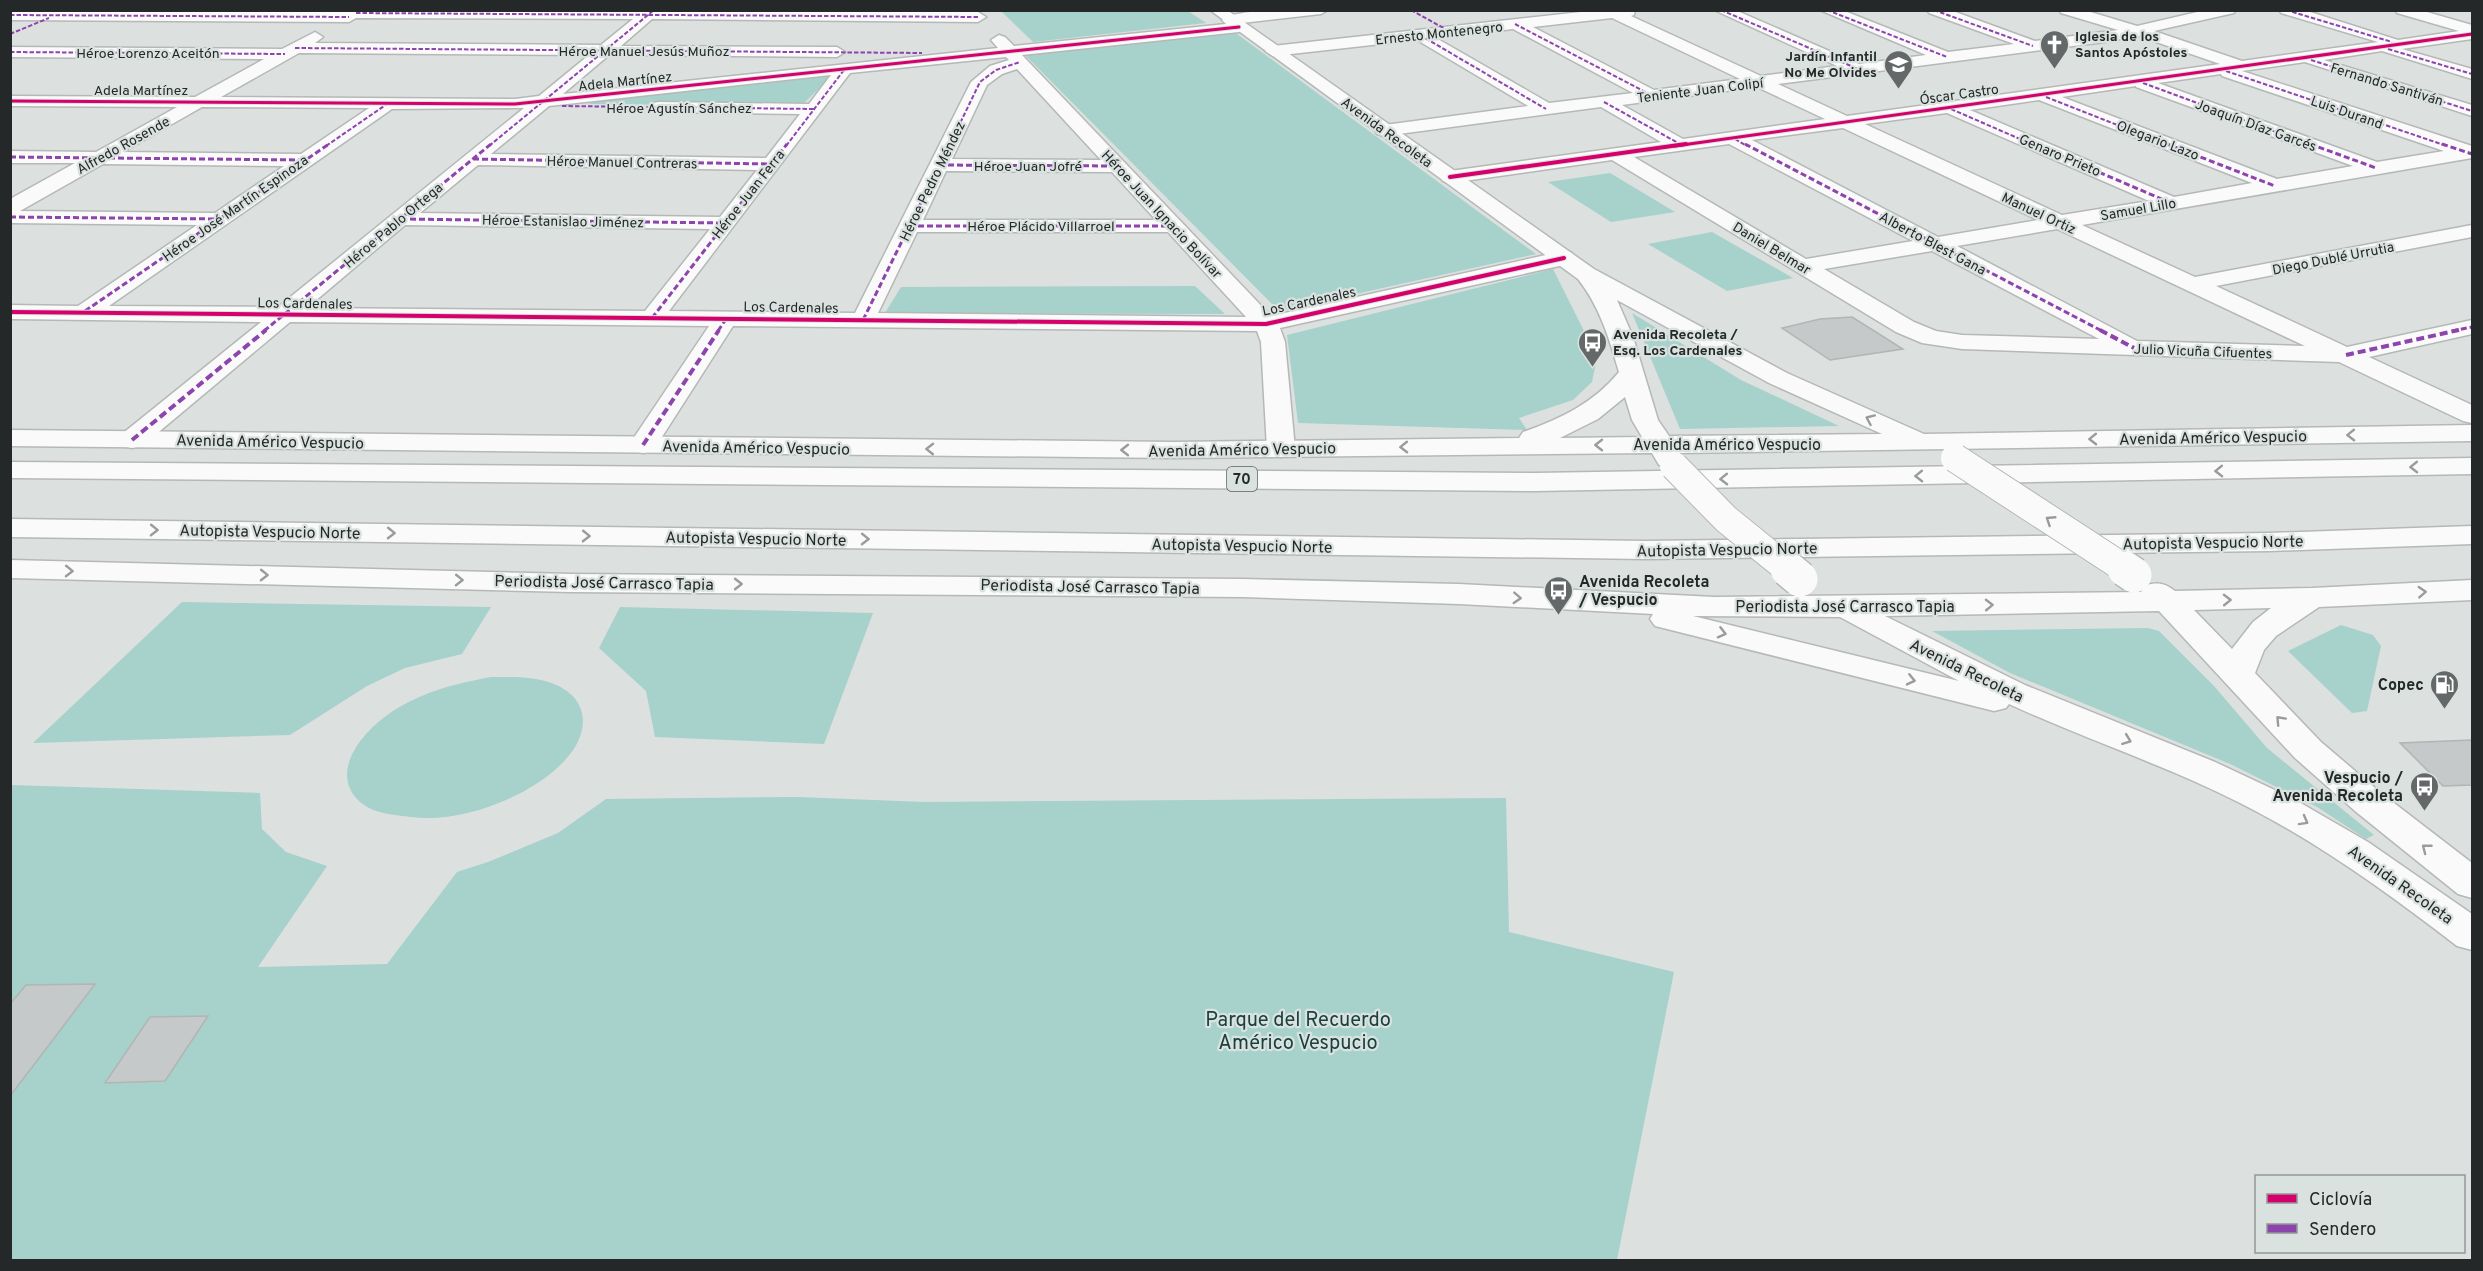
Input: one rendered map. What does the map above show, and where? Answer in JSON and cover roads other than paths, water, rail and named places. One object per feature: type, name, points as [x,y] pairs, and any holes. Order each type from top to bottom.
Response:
[{"type":"main road","name":"Adela Martínez","points":[[10,101],[484,105],[544,102],[844,70],[1007,56],[1228,19],[1321,10]]},
{"type":"main road","points":[[1411,10],[1449,32]]},
{"type":"main road","name":"Ernesto Montenegro","points":[[1273,51],[1640,10]]},
{"type":"main road","points":[[1720,10],[1857,69]]},
{"type":"main road","points":[[1827,10],[1947,57]]},
{"type":"main road","points":[[1934,10],[2033,46]]},
{"type":"main road","points":[[2066,10],[2243,66]]},
{"type":"main road","name":"Teniente Juan Colipí","points":[[1384,130],[2033,46],[2138,31],[2229,10]]},
{"type":"main road","points":[[2286,10],[2400,44]]},
{"type":"main road","points":[[2402,10],[2472,32]]},
{"type":"main road","name":"Manuel Ortiz","points":[[1609,12],[2472,414]]},
{"type":"main road","points":[[10,15],[60,13],[974,14]]},
{"type":"main road","points":[[10,34],[60,13]]},
{"type":"main road","name":"Alfredo Rosende","points":[[10,208],[355,13]]},
{"type":"main road","name":"Héroe Pablo Ortega","points":[[132,440],[651,13]]},
{"type":"main road","name":"Héroe Juan Ignacio Bolívar","points":[[974,14],[1007,56],[1117,166],[1266,324],[1273,342],[1281,449]]},
{"type":"main road","name":"Avenida Recoleta","points":[[1228,19],[1586,274],[1778,378],[1955,458],[2134,575],[2168,601],[2308,750],[2472,884]]},
{"type":"main road","points":[[1515,24],[1653,96]]},
{"type":"main road","name":"Óscar Castro","points":[[1450,177],[2302,58],[2472,32]]},
{"type":"main road","points":[[1420,35],[1546,109]]},
{"type":"main road","points":[[2379,47],[2472,74]]},
{"type":"main road","name":"Héroe Manuel Jesús Muñoz","points":[[290,51],[605,51],[1007,56]]},
{"type":"main road","name":"Héroe Lorenzo Aceitón","points":[[10,52],[290,51]]},
{"type":"main road","name":"Héroe Pedro Méndez","points":[[863,320],[980,82],[996,70],[1007,56]]},
{"type":"main road","name":"Fernando Santiván","points":[[2302,58],[2472,111]]},
{"type":"main road","name":"Luis Durand","points":[[2221,69],[2471,153]]},
{"type":"main road","name":"Héroe Juan Ferra","points":[[652,318],[844,70]]},
{"type":"main road","name":"Joaquín Díaz Garcés","points":[[2137,81],[2376,168]]},
{"type":"main road","name":"Olegario Lazo","points":[[2041,94],[2275,186]]},
{"type":"main road","name":"Héroe Agustín Sánchez","points":[[544,102],[573,107],[814,109]]},
{"type":"main road","points":[[1604,102],[1681,145]]},
{"type":"main road","name":"Héroe José Martín Espinoza","points":[[83,313],[387,104]]},
{"type":"main road","name":"Genaro Prieto","points":[[1948,107],[2171,203]]},
{"type":"main road","name":"Alberto Blest Gana","points":[[1732,138],[2134,348]]},
{"type":"main road","name":"Samuel Lillo","points":[[1803,266],[2471,153]]},
{"type":"main road","name":"Daniel Belmar","points":[[1615,154],[1905,327],[1931,338]]},
{"type":"main road","points":[[10,157],[306,160]]},
{"type":"main road","name":"Héroe Manuel Contreras","points":[[473,159],[771,164]]},
{"type":"main road","name":"Héroe Juan Jofré","points":[[939,165],[1117,166]]},
{"type":"main road","points":[[10,218],[219,219]]},
{"type":"main road","name":"Héroe Estanislao Jiménez","points":[[401,219],[726,223]]},
{"type":"main road","name":"Héroe Plácido Villarroel","points":[[909,226],[1174,226]]},
{"type":"main road","name":"Diego Dublé Urrutia","points":[[2193,285],[2472,231]]},
{"type":"main road","name":"Los Cardenales","points":[[10,312],[1266,324],[1564,258]]},
{"type":"main road","name":"Avenida Recoleta","points":[[1586,274],[1603,295],[1610,310],[1632,372],[1645,420],[1666,455],[1726,519],[1800,579],[1932,656],[1999,688],[2182,761],[2279,807],[2379,867],[2472,934]]},
{"type":"main road","points":[[643,445],[726,319]]},
{"type":"main road","name":"Julio Vicuña Cifuentes","points":[[1931,338],[1962,342],[2346,355],[2472,327]]},
{"type":"main road","points":[[1510,445],[1578,420],[1611,397],[1632,372]]},
{"type":"main road","name":"Avenida Américo Vespucio","points":[[10,438],[1055,450],[1510,445],[1666,455],[1923,442],[2472,433]]},
{"type":"main road","name":"70","points":[[10,470],[1535,482],[2472,466]]},
{"type":"main road","name":"Autopista Vespucio Norte","points":[[10,528],[1646,550],[2269,542],[2472,535]]},
{"type":"main road","name":"Periodista José Carrasco Tapia","points":[[10,569],[571,583],[1244,588],[1459,594],[1604,603],[1846,607],[2168,601]]},
{"type":"main road","points":[[2168,601],[2312,598],[2472,590]]},
{"type":"main road","points":[[2237,675],[2241,658],[2259,633],[2312,598]]},
{"type":"main road","points":[[1604,603],[2072,719]]},
{"type":"place","name":"Iglesia de los Santos Apóstoles","points":[[2054,70]]},
{"type":"place","name":"Jardín Infantil No Me Olvides","points":[[1898,90]]},
{"type":"place","name":"Avenida Recoleta / Esq. Los Cardenales","points":[[1592,368]]},
{"type":"place","name":"Avenida Recoleta / Vespucio","points":[[1558,616]]},
{"type":"place","name":"Copec","points":[[2445,710]]},
{"type":"place","name":"Vespucio / Avenida Recoleta","points":[[2424,812]]},
{"type":"park label","name":"Parque del Recuerdo Américo Vespucio","points":[[1298,1030]]}]
